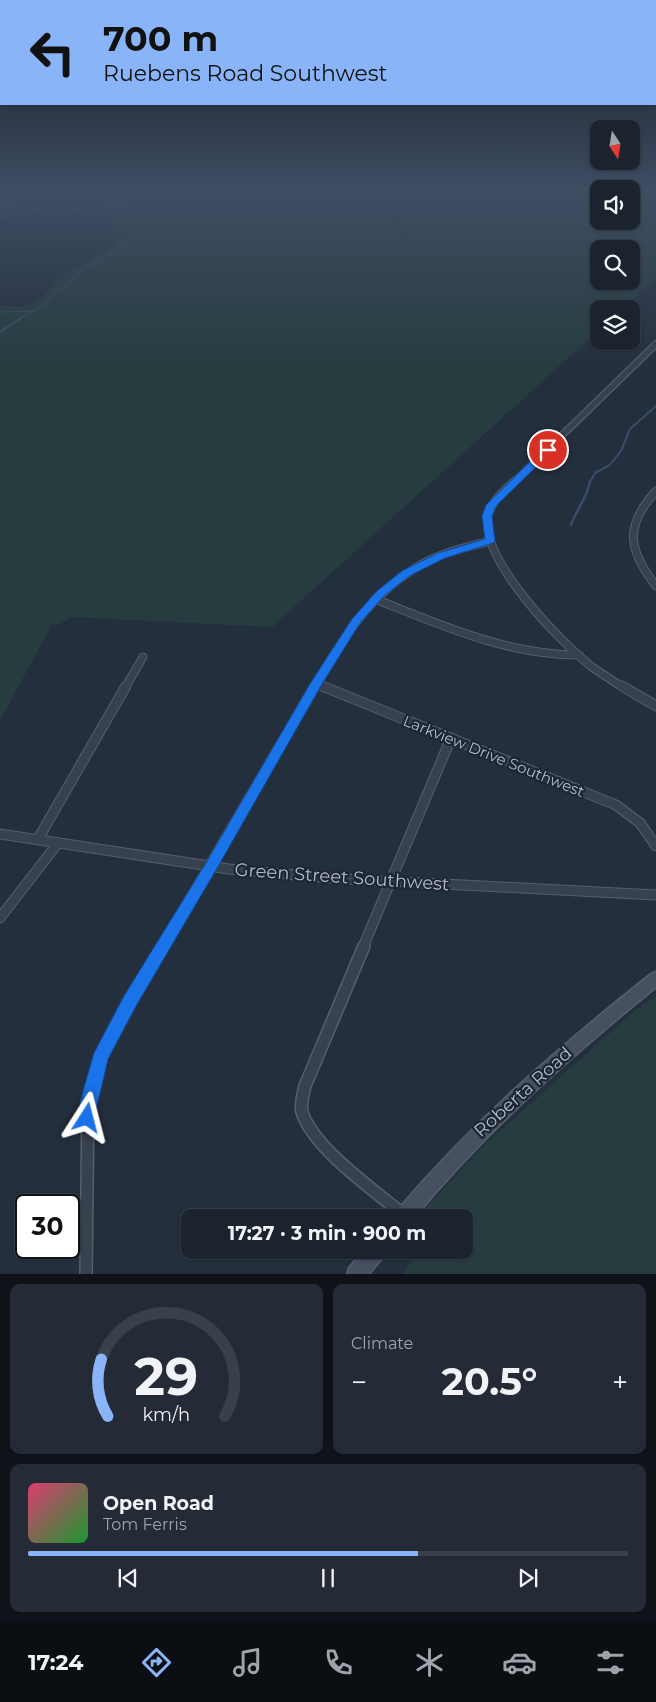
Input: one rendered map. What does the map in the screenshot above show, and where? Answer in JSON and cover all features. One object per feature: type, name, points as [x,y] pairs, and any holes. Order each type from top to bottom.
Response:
[{"type":"street","points":[[656,344],[495,500],[487,516],[490,541],[496,555],[527,599],[579,655],[620,686],[656,706]]},
{"type":"street","points":[[656,490],[638,510],[632,530],[635,552],[643,569],[656,586]]},
{"type":"street","points":[[86,1274],[88,1102],[100,1058],[130,1001],[211,866],[316,684],[356,621],[375,599],[406,574],[426,562],[490,541]]},
{"type":"street","points":[[375,599],[506,646],[547,654],[579,655]]},
{"type":"street","points":[[38,840],[143,657]]},
{"type":"street","name":"Larkview Drive Southwest","points":[[316,684],[616,805],[633,816],[645,827],[656,846]]},
{"type":"street","points":[[395,1209],[322,1145],[305,1122],[301,1104],[305,1086],[451,738]]},
{"type":"street","name":"Green Street Southwest","points":[[0,834],[211,866],[320,877],[656,895]]},
{"type":"street","points":[[0,918],[58,843]]},
{"type":"street","name":"Roberta Road","points":[[409,1209],[437,1175],[480,1130],[544,1072],[656,978]]},
{"type":"street","points":[[356,1274],[368,1259]]},
{"type":"green space","points":[[108,249],[414,249],[420,257],[415,249],[590,249],[590,290],[640,290],[640,249],[656,249],[656,278],[632,300],[590,300],[590,338],[272,627],[70,617],[62,623],[51,626],[0,721],[0,306],[22,307],[43,297],[56,281]]},
{"type":"green space","points":[[656,996],[656,1274],[402,1274],[414,1259],[473,1259],[473,1209],[424,1209],[486,1143],[632,1013]]},
{"type":"waterway","points":[[19,319],[46,304],[55,292],[70,283],[82,270],[116,249]]},
{"type":"waterway","points":[[0,312],[32,311]]},
{"type":"waterway","points":[[0,332],[21,318]]},
{"type":"waterway","points":[[590,482],[595,473],[610,465],[621,451],[630,429],[656,406]]},
{"type":"waterway","points":[[571,525],[587,493],[590,481]]},
{"type":"route","points":[[87,1118],[88,1102],[100,1058],[130,1001],[264,776],[316,684],[356,621],[380,593],[426,562],[490,541],[487,529],[487,516],[491,505],[548,450]]}]
